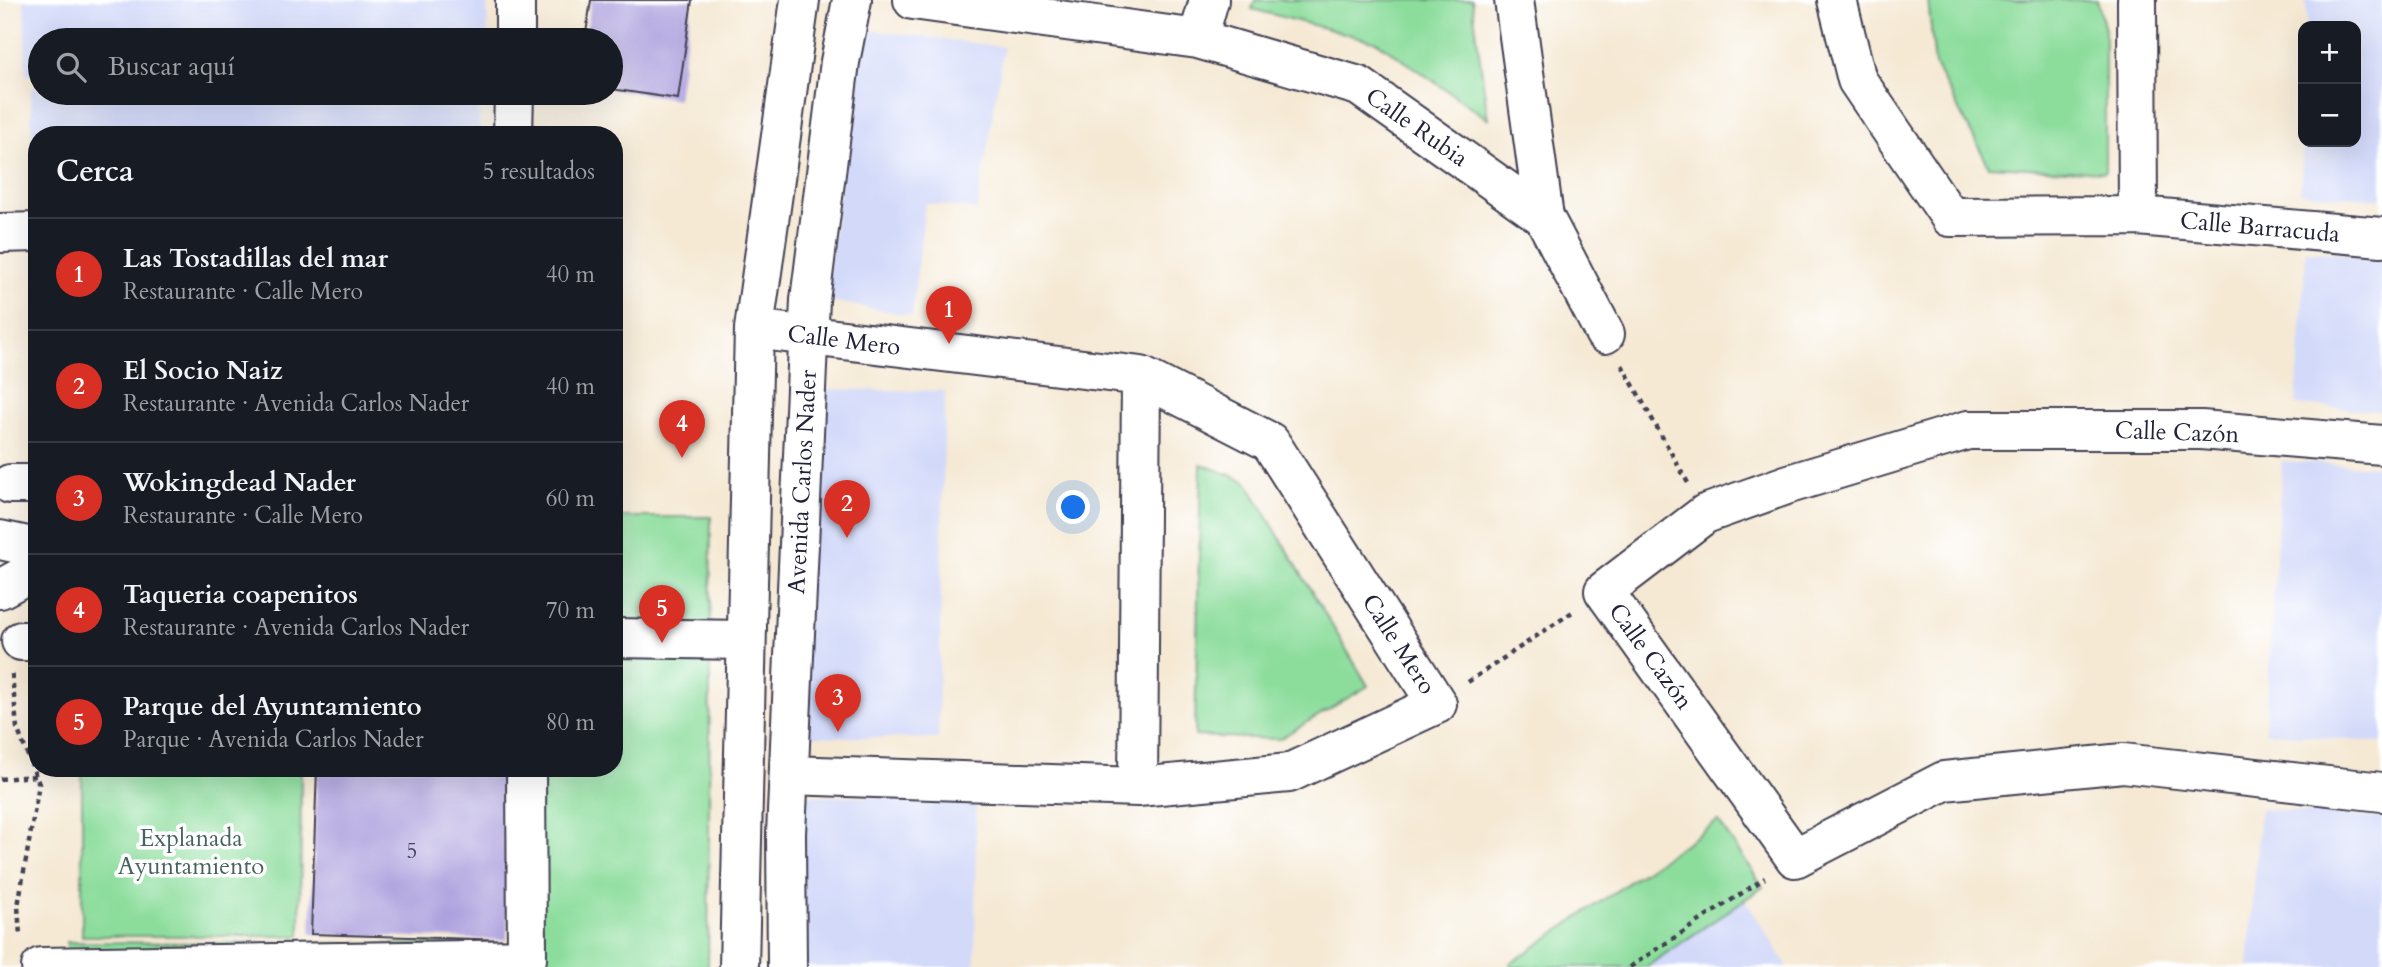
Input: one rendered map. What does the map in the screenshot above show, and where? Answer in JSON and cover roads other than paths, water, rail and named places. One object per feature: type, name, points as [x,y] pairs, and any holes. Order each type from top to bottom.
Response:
[{"type":"street","points":[[515,0],[515,28]]},
{"type":"street","name":"Avenida Carlos Nader","points":[[739,953],[754,329],[800,0]]},
{"type":"street","name":"Avenida Carlos Nader","points":[[787,953],[789,775],[808,335],[839,62],[852,0]]},
{"type":"street","name":"Calle Rubia","points":[[914,0],[1198,39],[1359,86],[1544,217]]},
{"type":"street","points":[[1198,39],[1209,0]]},
{"type":"street","name":"Calle Rubia","points":[[1514,0],[1544,217],[1605,334]]},
{"type":"street","name":"Calle Barracuda","points":[[1837,0],[1857,80],[1950,217],[2138,216],[2382,237]]},
{"type":"street","points":[[2137,0],[2138,216]]},
{"type":"street","points":[[513,126],[514,105]]},
{"type":"street","points":[[0,233],[28,232]]},
{"type":"street","name":"Calle Mero","points":[[754,329],[1141,376],[1270,442],[1437,704],[1289,773],[1138,787],[789,775]]},
{"type":"street","points":[[1138,787],[1141,376]]},
{"type":"street","name":"Calle Cazón","points":[[2382,444],[2201,430],[1968,430],[1789,484],[1705,514],[1604,591],[1795,858],[1944,781],[2123,763],[2382,792]]},
{"type":"street","points":[[0,540],[28,546]]},
{"type":"street","points":[[0,589],[28,574]]},
{"type":"street","points":[[623,638],[745,640]]},
{"type":"street","points":[[31,955],[527,959],[526,777]]},
{"type":"street","points":[[739,953],[787,953]]},
{"type":"place","name":"Las Tostadillas del mar","points":[[949,344]]},
{"type":"place","name":"Taqueria coapenitos","points":[[682,458]]},
{"type":"place","name":"El Socio Naiz","points":[[847,538]]},
{"type":"place","name":"Parque del Ayuntamiento","points":[[662,643]]},
{"type":"place","name":"Wokingdead Nader","points":[[838,732]]},
{"type":"park label","name":"Explanada Ayuntamiento","points":[[191,852]]}]
